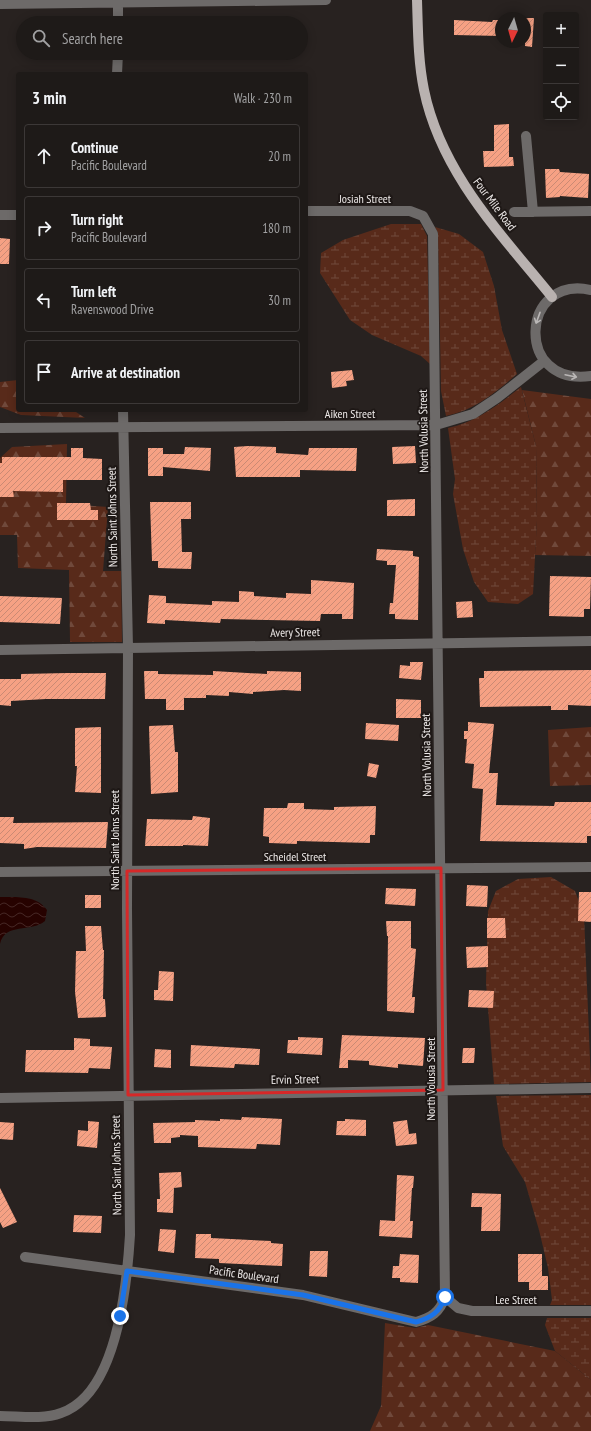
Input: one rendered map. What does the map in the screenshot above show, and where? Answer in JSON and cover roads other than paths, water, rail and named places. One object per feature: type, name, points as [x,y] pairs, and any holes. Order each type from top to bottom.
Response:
[{"type":"main road","name":"Four Mile Road","points":[[417,0],[419,58],[424,91],[432,119],[457,176],[481,210],[552,297]]},
{"type":"street","points":[[0,4],[118,1],[326,0]]},
{"type":"street","points":[[118,1],[118,16]]},
{"type":"street","points":[[118,60],[118,72]]},
{"type":"street","points":[[526,136],[533,212]]},
{"type":"street","name":"Josiah Street","points":[[308,211],[410,211],[422,216]]},
{"type":"street","points":[[514,212],[591,211]]},
{"type":"street","points":[[0,215],[16,215]]},
{"type":"street","name":"North Volusia Street","points":[[422,216],[433,234],[445,1297]]},
{"type":"street","points":[[591,290],[569,288],[552,297],[541,310],[535,328],[538,351],[544,361],[552,369],[567,376],[580,378],[591,376]]},
{"type":"street","name":"Aiken Street","points":[[0,428],[436,425],[473,414],[497,398],[544,361]]},
{"type":"street","name":"North Saint Johns Street","points":[[0,1416],[49,1416],[61,1413],[80,1402],[89,1394],[96,1385],[116,1333],[127,1271],[130,1234],[127,871],[128,648],[123,412]]},
{"type":"street","name":"Avery Street","points":[[0,650],[591,641]]},
{"type":"street","name":"Scheidel Street","points":[[0,872],[591,867]]},
{"type":"street","name":"Ervin Street","points":[[0,1098],[128,1094],[591,1088]]},
{"type":"street","name":"Pacific Boulevard","points":[[25,1257],[303,1295],[416,1322],[426,1320],[434,1314],[445,1297]]},
{"type":"street","name":"Lee Street","points":[[445,1297],[458,1308],[472,1311],[591,1311]]},
{"type":"water","points":[[0,897],[26,898],[38,902],[47,910],[45,921],[33,927],[13,930],[7,933],[3,937],[0,944]]}]
